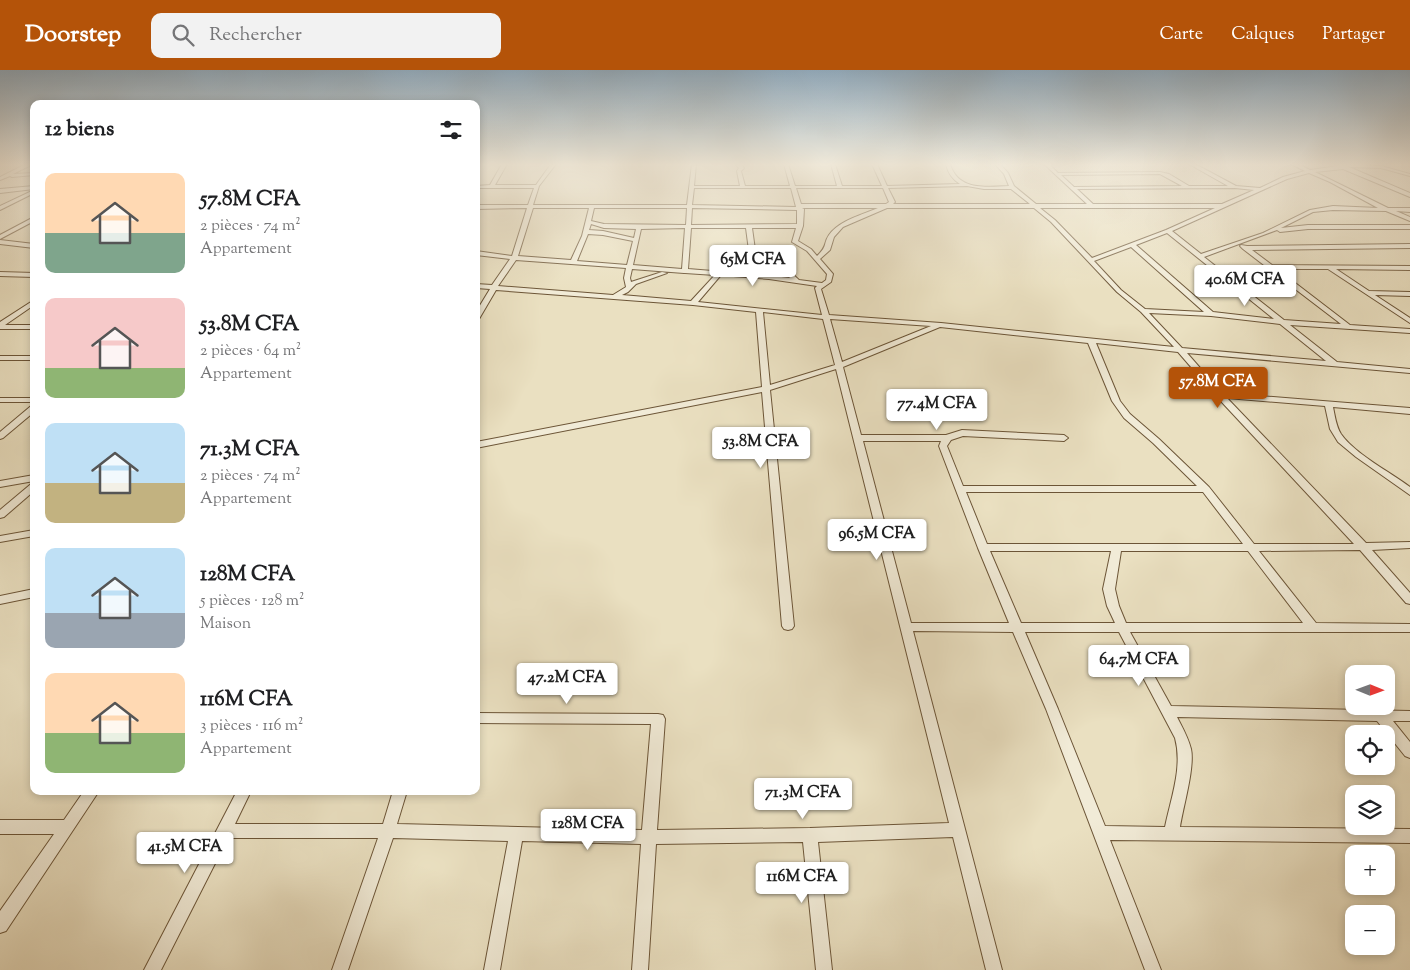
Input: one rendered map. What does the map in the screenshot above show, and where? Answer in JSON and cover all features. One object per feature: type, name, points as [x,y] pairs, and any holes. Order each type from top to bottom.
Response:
[{"type":"street","points":[[685,271],[690,206]]},
{"type":"street","points":[[817,259],[828,249],[831,237],[841,226],[886,206]]},
{"type":"street","points":[[480,208],[1064,206]]},
{"type":"street","points":[[1090,261],[1168,232],[1226,206]]},
{"type":"street","points":[[1380,206],[1410,219]]},
{"type":"street","points":[[480,312],[514,258],[530,207]]},
{"type":"street","points":[[573,262],[586,232],[592,207]]},
{"type":"street","points":[[800,207],[800,232],[795,242],[809,250],[830,274],[829,281],[818,288],[994,970]]},
{"type":"street","points":[[1037,207],[1059,226],[1119,291],[1143,311],[1181,350],[1220,395],[1363,547],[1410,600]]},
{"type":"street","points":[[1242,246],[1312,211],[1333,208],[1410,210]]},
{"type":"street","points":[[0,237],[30,221]]},
{"type":"street","points":[[588,222],[608,226],[639,227],[800,226]]},
{"type":"street","points":[[629,287],[626,282],[639,227]]},
{"type":"street","points":[[749,227],[753,258],[752,276]]},
{"type":"street","points":[[1265,234],[1298,228],[1410,227]]},
{"type":"street","points":[[586,232],[603,233],[636,240]]},
{"type":"street","points":[[1168,232],[1201,256],[1336,365]]},
{"type":"street","points":[[0,242],[30,246]]},
{"type":"street","points":[[1132,245],[1211,314]]},
{"type":"street","points":[[1201,256],[1242,246],[1410,246]]},
{"type":"street","points":[[1242,246],[1349,327]]},
{"type":"street","points":[[480,254],[514,258],[752,276],[823,285]]},
{"type":"street","points":[[753,258],[784,269],[797,281]]},
{"type":"street","points":[[1270,267],[1410,268]]},
{"type":"street","points":[[1330,268],[1410,321]]},
{"type":"street","points":[[614,297],[626,291],[639,280],[673,271]]},
{"type":"street","points":[[0,274],[30,275]]},
{"type":"street","points":[[693,303],[719,274]]},
{"type":"street","points":[[480,286],[693,303],[825,317],[941,325],[1410,371]]},
{"type":"street","points":[[1369,293],[1410,294]]},
{"type":"street","points":[[0,326],[30,305]]},
{"type":"street","points":[[759,310],[788,626]]},
{"type":"street","points":[[1143,311],[1211,314],[1282,322],[1410,332]]},
{"type":"street","points":[[480,444],[766,389],[839,366],[941,325]]},
{"type":"street","points":[[0,326],[30,327]]},
{"type":"street","points":[[1091,340],[1116,401],[1127,416],[1206,489],[1313,628]]},
{"type":"street","points":[[0,358],[30,358]]},
{"type":"street","points":[[1220,395],[1410,410]]},
{"type":"street","points":[[0,400],[30,400]]},
{"type":"street","points":[[1328,403],[1332,415],[1331,422],[1338,436],[1353,450],[1410,492]]},
{"type":"street","points":[[0,436],[30,411]]},
{"type":"street","points":[[858,438],[947,438],[962,433],[1064,438]]},
{"type":"street","points":[[947,438],[943,446],[959,489],[1052,709],[1153,970]]},
{"type":"street","points":[[0,484],[30,479]]},
{"type":"street","points":[[959,489],[1206,489]]},
{"type":"street","points":[[0,516],[30,490]]},
{"type":"street","points":[[0,539],[30,533]]},
{"type":"street","points":[[983,548],[1363,547],[1410,545]]},
{"type":"street","points":[[1118,547],[1109,589],[1122,628],[1168,711],[1185,751],[1171,834]]},
{"type":"street","points":[[0,609],[6,599],[30,594]]},
{"type":"street","points":[[906,627],[1410,628]]},
{"type":"street","points":[[1168,711],[1410,716]]},
{"type":"street","points":[[1382,716],[1410,752]]},
{"type":"street","points":[[480,718],[658,719],[640,970]]},
{"type":"street","points":[[0,925],[89,795]]},
{"type":"street","points":[[152,970],[242,795]]},
{"type":"street","points":[[340,970],[399,795]]},
{"type":"street","points":[[0,827],[68,827]]},
{"type":"street","points":[[225,831],[388,831],[649,837],[810,835],[958,830]]},
{"type":"street","points":[[1100,833],[1410,836]]},
{"type":"street","points":[[492,970],[516,835]]},
{"type":"street","points":[[810,835],[824,970]]}]
